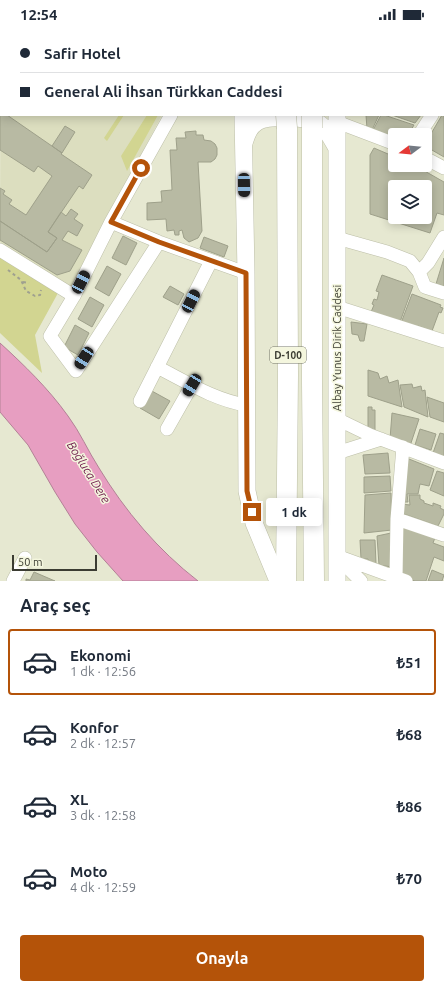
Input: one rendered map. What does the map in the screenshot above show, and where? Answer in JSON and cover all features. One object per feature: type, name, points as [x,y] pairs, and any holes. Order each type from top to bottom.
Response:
[{"type":"highway","name":"D-100","points":[[314,119],[312,383],[314,581]]},
{"type":"highway","name":"D-100","points":[[286,122],[288,383],[286,581]]},
{"type":"main road","points":[[243,116],[246,273],[247,491],[254,523],[278,581]]},
{"type":"main road","points":[[244,143],[249,130],[258,122],[273,117],[294,118],[318,123],[325,129],[337,148]]},
{"type":"main road","points":[[314,119],[337,118]]},
{"type":"main road","name":"Albay Yunus Dirik Caddesi","points":[[337,118],[337,581]]},
{"type":"main road","points":[[337,556],[344,570],[346,581]]},
{"type":"street","points":[[159,242],[76,371],[50,336],[74,296],[111,222],[170,116]]},
{"type":"street","points":[[424,128],[431,116]]},
{"type":"street","points":[[337,118],[388,141]]},
{"type":"street","points":[[432,162],[444,168]]},
{"type":"street","points":[[111,222],[159,242],[246,273]]},
{"type":"street","points":[[420,272],[428,263],[444,237]]},
{"type":"street","points":[[337,238],[387,252],[410,261],[420,272],[425,287],[444,293]]},
{"type":"street","points":[[0,250],[74,296]]},
{"type":"street","points":[[140,400],[211,261]]},
{"type":"street","points":[[337,307],[444,341]]},
{"type":"street","points":[[157,367],[232,403],[246,405]]},
{"type":"street","points":[[166,429],[192,385]]},
{"type":"street","points":[[337,420],[381,439],[444,463]]},
{"type":"street","points":[[337,453],[381,439]]},
{"type":"street","points":[[337,556],[401,579],[397,519],[403,447]]},
{"type":"street","points":[[397,519],[444,535]]},
{"type":"street","points":[[337,556],[361,581]]},
{"type":"street","points":[[13,581],[24,558]]},
{"type":"path","points":[[5,269],[23,282],[32,283]]},
{"type":"path","points":[[23,282],[26,291],[35,296],[40,295],[42,292],[41,288]]},
{"type":"shaded area","points":[[1,116],[161,116],[71,287],[0,242]]},
{"type":"green space","points":[[118,116],[123,116],[107,141],[104,138]]},
{"type":"green space","points":[[146,116],[157,116],[127,171],[121,156]]},
{"type":"green space","points":[[0,257],[58,293],[35,335],[42,373],[0,333]]},
{"type":"water","name":"Boğluca Dere","points":[[0,343],[36,377],[60,406],[76,428],[109,484],[143,529],[169,556],[198,581],[123,581],[97,552],[75,524],[28,445],[0,412]]},
{"type":"building","points":[[0,116],[8,116],[92,175],[83,189],[79,186],[48,232],[57,238],[47,252],[0,221],[0,188],[5,191],[3,194],[12,200],[9,204],[26,215],[52,176],[38,166],[34,172],[0,150]]},
{"type":"building","points":[[366,116],[379,116],[372,130],[367,129]]},
{"type":"building","points":[[380,116],[387,116],[414,125],[412,128],[388,128],[388,135],[373,130]]},
{"type":"building","points":[[395,116],[420,116],[415,123]]},
{"type":"building","points":[[441,116],[444,116],[444,157],[432,150],[432,132]]},
{"type":"building","points":[[65,126],[75,132],[62,153],[52,146]]},
{"type":"building","points":[[196,131],[196,135],[203,135],[204,140],[211,141],[215,144],[217,148],[217,155],[211,162],[198,162],[202,231],[198,238],[189,242],[184,238],[182,230],[179,231],[179,235],[175,235],[174,230],[167,231],[166,219],[147,220],[147,203],[162,202],[161,191],[172,190],[170,150],[177,150],[176,138],[186,138],[185,132]]},
{"type":"building","points":[[374,148],[388,154],[388,172],[426,172],[444,182],[444,215],[437,213],[430,233],[402,224],[432,224],[432,180],[388,180],[388,220],[370,214],[370,155]]},
{"type":"building","points":[[71,209],[78,214],[74,219],[83,225],[77,236],[68,231],[62,240],[82,250],[70,271],[57,275],[0,240],[0,221],[47,252],[57,238],[48,232],[61,212],[66,216]]},
{"type":"building","points":[[123,236],[137,243],[126,265],[112,258]]},
{"type":"building","points":[[204,237],[228,246],[224,257],[200,248]]},
{"type":"building","points":[[444,258],[444,286],[436,284]]},
{"type":"building","points":[[107,266],[121,274],[109,296],[95,288]]},
{"type":"building","points":[[382,275],[413,286],[400,322],[371,312],[374,305],[372,304],[374,299],[377,300],[379,292],[376,291]]},
{"type":"building","points":[[170,286],[184,294],[178,305],[163,297]]},
{"type":"building","points":[[412,294],[441,305],[440,307],[443,308],[441,313],[439,312],[432,331],[418,326],[417,329],[401,323]]},
{"type":"building","points":[[90,297],[104,305],[92,327],[78,319]]},
{"type":"building","points":[[351,322],[367,324],[364,341],[360,341],[358,335],[352,334]]},
{"type":"building","points":[[75,325],[89,333],[78,355],[64,347]]},
{"type":"building","points":[[368,370],[378,373],[380,379],[387,376],[389,383],[398,380],[402,407],[368,396]]},
{"type":"building","points":[[412,384],[413,388],[421,386],[422,391],[425,390],[428,417],[404,407],[400,385]]},
{"type":"building","points":[[150,390],[170,401],[159,419],[140,408]]},
{"type":"building","points":[[427,397],[444,403],[444,422],[430,417]]},
{"type":"building","points":[[368,407],[372,407],[372,410],[375,410],[375,434],[368,431]]},
{"type":"building","points":[[392,413],[419,419],[410,446],[390,439]]},
{"type":"building","points":[[420,429],[436,434],[431,450],[415,445]]},
{"type":"building","points":[[440,433],[444,434],[444,456],[433,453]]},
{"type":"building","points":[[388,453],[390,473],[365,474],[363,455]]},
{"type":"building","points":[[404,457],[434,469],[429,486],[420,484],[418,494],[407,494],[408,502],[401,502]]},
{"type":"building","points":[[437,471],[444,473],[444,496],[430,490]]},
{"type":"building","points":[[390,476],[391,491],[364,493],[364,477]]},
{"type":"building","points":[[391,493],[392,530],[364,533],[365,495]]},
{"type":"building","points":[[409,495],[420,495],[420,499],[424,501],[424,503],[433,506],[433,503],[441,506],[440,508],[444,510],[444,514],[438,526],[401,513],[401,504],[410,505]]},
{"type":"building","points":[[401,527],[436,535],[433,543],[444,547],[444,561],[434,557],[426,581],[415,581],[401,576]]},
{"type":"building","points":[[391,533],[392,567],[379,565],[377,536]]},
{"type":"building","points":[[360,540],[375,540],[376,564],[368,564],[368,559],[361,559]]},
{"type":"building","points":[[432,570],[444,575],[442,581],[428,581]]},
{"type":"building","points":[[34,572],[55,581],[26,581],[26,579],[30,580]]},
{"type":"route","points":[[141,168],[111,222],[159,242],[246,273],[247,491],[252,512]]}]
